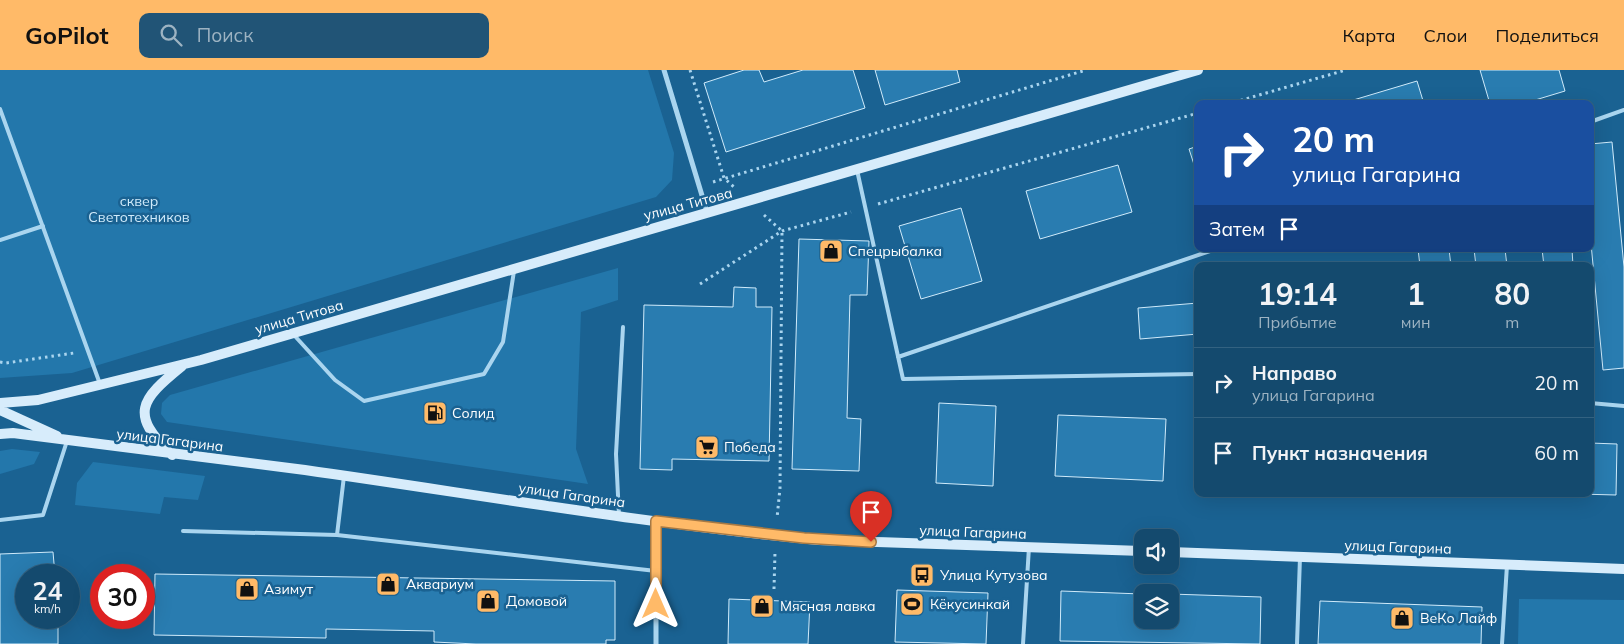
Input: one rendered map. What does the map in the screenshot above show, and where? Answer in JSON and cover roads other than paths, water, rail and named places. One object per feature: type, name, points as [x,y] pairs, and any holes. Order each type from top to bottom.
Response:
[{"type":"main road","name":"улица Титова","points":[[0,403],[38,400],[185,364],[1198,70]]},
{"type":"main road","name":"улица Титова","points":[[172,455],[152,436],[143,417],[148,398],[162,382],[185,364]]},
{"type":"main road","points":[[0,410],[67,440]]},
{"type":"main road","name":"улица Гагарина","points":[[0,434],[13,433],[344,476],[619,516],[776,536],[818,540],[1134,552]]},
{"type":"main road","name":"улица Гагарина","points":[[1179,552],[1624,569]]},
{"type":"street","points":[[664,70],[707,212]]},
{"type":"street","points":[[656,521],[656,644]]},
{"type":"lane","points":[[0,110],[100,384]]},
{"type":"lane","points":[[1594,121],[1624,110]]},
{"type":"lane","points":[[857,170],[903,379],[1194,374]]},
{"type":"lane","points":[[0,240],[43,226]]},
{"type":"lane","points":[[898,357],[1207,252]]},
{"type":"lane","points":[[292,333],[335,380],[364,400],[484,374],[503,342],[514,268]]},
{"type":"lane","points":[[619,516],[616,454],[623,327]]},
{"type":"lane","points":[[1594,403],[1624,406]]},
{"type":"lane","points":[[0,520],[43,515],[67,440]]},
{"type":"lane","points":[[337,535],[344,476]]},
{"type":"lane","points":[[183,531],[337,535],[656,571]]},
{"type":"lane","points":[[1022,644],[1029,547]]},
{"type":"lane","points":[[1297,644],[1300,557]]},
{"type":"lane","points":[[1502,644],[1507,565]]},
{"type":"place","name":"Спецрыбалка","points":[[831,251]]},
{"type":"place","name":"Солид","points":[[435,413]]},
{"type":"place","name":"Победа","points":[[707,447]]},
{"type":"place","name":"Улица Кутузова","points":[[922,575]]},
{"type":"place","name":"Аквариум","points":[[388,584]]},
{"type":"place","name":"Азимут","points":[[247,589]]},
{"type":"place","name":"Домовой","points":[[488,601]]},
{"type":"place","name":"Кёкусинкай","points":[[912,604]]},
{"type":"place","name":"Мясная лавка","points":[[762,606]]},
{"type":"place","name":"ВеКо Лайф","points":[[1402,618]]},
{"type":"park label","name":"сквер Светотехников","points":[[139,210]]}]
